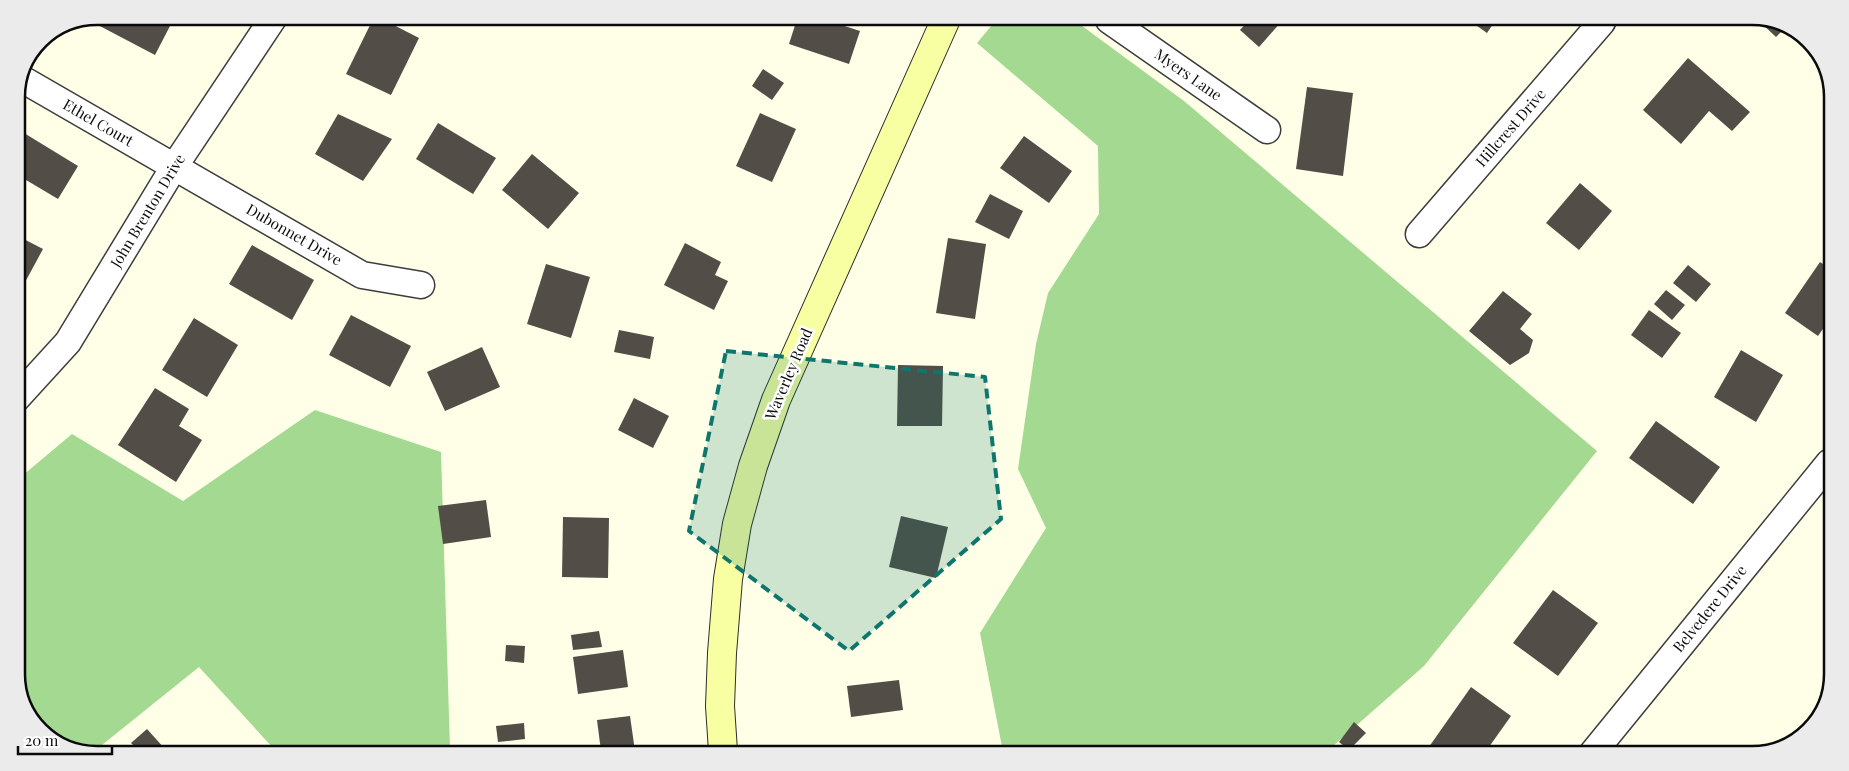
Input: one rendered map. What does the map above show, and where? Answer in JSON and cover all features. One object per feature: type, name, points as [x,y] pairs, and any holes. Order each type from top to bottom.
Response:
[{"type":"main road","name":"Waverley Road","points":[[722,746],[720,706],[728,579],[737,524],[753,466],[776,400],[943,25]]},
{"type":"street","name":"John Brenton Drive","points":[[25,389],[68,342],[174,167],[269,25]]},
{"type":"street","name":"Myers Lane","points":[[1117,25],[1267,130]]},
{"type":"street","name":"Hillcrest Drive","points":[[1420,234],[1599,25]]},
{"type":"street","name":"Ethel Court","points":[[26,82],[174,167]]},
{"type":"street","name":"Dubonnet Drive","points":[[174,167],[362,274],[421,286]]},
{"type":"street","name":"Belvedere Drive","points":[[1599,746],[1824,469]]},
{"type":"highlighted area","points":[[726,351],[985,377],[1001,519],[849,651],[689,531]]},
{"type":"green space","points":[[992,25],[1081,25],[1184,101],[1597,451],[1424,666],[1333,746],[1002,746],[980,633],[1046,528],[1018,469],[1036,344],[1048,293],[1099,214],[1098,146],[977,43]]},
{"type":"green space","points":[[315,410],[441,452],[450,746],[271,746],[199,667],[101,746],[83,745],[70,741],[53,731],[32,706],[25,679],[25,473],[72,434],[183,501]]},
{"type":"building","points":[[98,25],[168,25],[170,26],[155,55]]},
{"type":"building","points":[[370,25],[394,25],[419,38],[391,95],[346,74]]},
{"type":"building","points":[[795,25],[842,25],[860,31],[849,64],[789,44]]},
{"type":"building","points":[[1244,25],[1278,25],[1259,47],[1240,30]]},
{"type":"building","points":[[1476,25],[1492,25],[1487,33]]},
{"type":"building","points":[[1764,26],[1782,31],[1776,37]]},
{"type":"building","points":[[1688,58],[1750,112],[1732,131],[1709,111],[1681,144],[1643,110]]},
{"type":"building","points":[[763,69],[784,83],[772,100],[752,86]]},
{"type":"building","points":[[1307,87],[1353,93],[1343,176],[1296,169]]},
{"type":"building","points":[[760,113],[796,129],[772,182],[736,166]]},
{"type":"building","points":[[338,114],[392,139],[363,181],[315,154]]},
{"type":"building","points":[[438,123],[496,158],[473,194],[416,159]]},
{"type":"building","points":[[25,134],[78,166],[58,199],[25,179]]},
{"type":"building","points":[[1024,136],[1072,171],[1049,203],[1000,168]]},
{"type":"building","points":[[532,154],[579,193],[548,229],[502,190]]},
{"type":"building","points":[[1580,183],[1612,211],[1579,250],[1546,223]]},
{"type":"building","points":[[990,194],[1023,211],[1009,239],[975,222]]},
{"type":"building","points":[[948,238],[986,244],[975,319],[936,313]]},
{"type":"building","points":[[25,240],[43,249],[25,282]]},
{"type":"building","points":[[685,243],[721,262],[715,275],[728,281],[714,310],[664,285]]},
{"type":"building","points":[[252,245],[314,280],[292,320],[229,284]]},
{"type":"building","points":[[1820,262],[1824,265],[1824,328],[1818,336],[1785,313]]},
{"type":"building","points":[[546,264],[590,277],[571,338],[527,324]]},
{"type":"building","points":[[1688,265],[1711,284],[1696,302],[1673,283]]},
{"type":"building","points":[[1666,290],[1685,305],[1672,320],[1654,304]]},
{"type":"building","points":[[1503,291],[1532,314],[1520,329],[1533,340],[1529,353],[1510,365],[1469,331]]},
{"type":"building","points":[[1649,310],[1681,333],[1662,358],[1631,335]]},
{"type":"building","points":[[351,315],[411,346],[390,387],[329,355]]},
{"type":"building","points":[[194,318],[238,345],[207,397],[162,370]]},
{"type":"building","points":[[619,330],[654,337],[650,359],[614,352]]},
{"type":"building","points":[[482,347],[500,387],[445,411],[427,372]]},
{"type":"building","points":[[1741,350],[1783,375],[1756,422],[1714,397]]},
{"type":"building","points":[[898,365],[943,366],[942,426],[897,426]]},
{"type":"building","points":[[155,388],[189,409],[179,426],[202,440],[176,482],[118,445]]},
{"type":"building","points":[[634,398],[669,416],[653,448],[618,430]]},
{"type":"building","points":[[1656,421],[1720,467],[1693,504],[1629,458]]},
{"type":"building","points":[[486,500],[491,537],[443,544],[438,506]]},
{"type":"building","points":[[901,516],[948,527],[936,578],[889,567]]},
{"type":"building","points":[[563,517],[609,518],[608,578],[562,577]]},
{"type":"building","points":[[1553,590],[1598,623],[1558,676],[1513,643]]},
{"type":"building","points":[[599,631],[602,647],[573,650],[571,635]]},
{"type":"building","points":[[506,645],[525,646],[524,663],[505,661]]},
{"type":"building","points":[[623,650],[628,687],[578,694],[573,657]]},
{"type":"building","points":[[899,680],[903,710],[851,717],[847,686]]},
{"type":"building","points":[[1471,687],[1511,716],[1490,746],[1430,746]]},
{"type":"building","points":[[630,716],[634,746],[600,746],[597,720]]},
{"type":"building","points":[[1354,722],[1366,733],[1353,746],[1344,746],[1339,742]]},
{"type":"building","points":[[524,723],[525,739],[498,742],[496,726]]},
{"type":"building","points":[[147,729],[162,746],[134,746],[131,743]]}]
